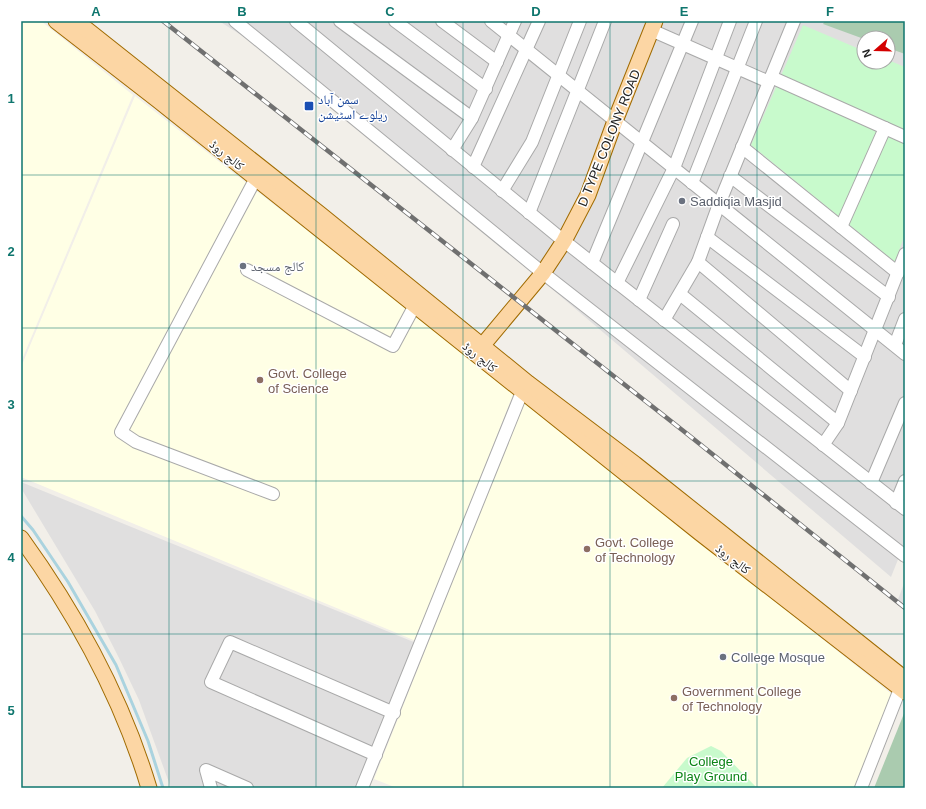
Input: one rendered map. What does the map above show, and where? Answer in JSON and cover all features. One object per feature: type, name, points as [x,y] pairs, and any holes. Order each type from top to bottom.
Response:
[{"type":"main road","name":"کالج روڈ","points":[[56,21],[256,178],[700,533],[904,686]]},
{"type":"main road","name":"کالج روڈ","points":[[76,21],[904,686]]},
{"type":"main road","name":"D TYPE COLONY ROAD","points":[[480,344],[540,271],[562,239],[588,195],[613,119],[651,24]]},
{"type":"main road","points":[[21,538],[60,595],[98,663],[134,743],[149,788]]},
{"type":"street","points":[[234,21],[540,271],[904,554]]},
{"type":"street","points":[[296,21],[529,213],[901,506],[905,481]]},
{"type":"street","points":[[340,21],[472,118]]},
{"type":"street","points":[[395,21],[486,89]]},
{"type":"street","points":[[442,21],[497,62]]},
{"type":"street","points":[[491,21],[905,354]]},
{"type":"street","points":[[452,150],[472,118],[515,21]]},
{"type":"street","points":[[473,167],[539,21]]},
{"type":"street","points":[[502,191],[532,142],[580,21]]},
{"type":"street","points":[[529,213],[605,21]]},
{"type":"street","points":[[592,263],[684,44],[692,21]]},
{"type":"street","points":[[617,283],[674,168],[730,21]]},
{"type":"street","points":[[692,183],[756,21]]},
{"type":"street","points":[[664,320],[698,262],[730,176],[794,21]]},
{"type":"street","points":[[651,24],[684,44],[715,58],[905,137]]},
{"type":"street","points":[[841,227],[885,128]]},
{"type":"street","points":[[742,147],[898,273]]},
{"type":"street","points":[[730,176],[889,297]]},
{"type":"street","points":[[256,178],[121,432],[136,442],[273,494]]},
{"type":"street","points":[[639,300],[673,224]]},
{"type":"street","points":[[707,237],[865,357]]},
{"type":"street","points":[[824,445],[838,424],[905,254]]},
{"type":"street","points":[[698,262],[851,391]]},
{"type":"street","points":[[247,270],[393,346],[415,305]]},
{"type":"street","points":[[680,294],[838,424]]},
{"type":"street","points":[[895,345],[905,319]]},
{"type":"street","points":[[362,788],[394,713],[522,392]]},
{"type":"street","points":[[871,482],[905,403]]},
{"type":"street","points":[[376,755],[211,682],[230,642],[394,713]]},
{"type":"street","points":[[861,788],[904,686]]},
{"type":"street","points":[[211,788],[206,770],[247,788]]},
{"type":"shaded area","points":[[21,21],[41,21],[133,95],[21,362]]},
{"type":"shaded area","points":[[219,21],[905,21],[905,542],[891,577],[292,68]]},
{"type":"shaded area","points":[[825,21],[905,21],[905,54],[896,51],[896,30],[856,30],[856,36],[823,24]]},
{"type":"shaded area","name":"Govt. College of Science","points":[[135,96],[514,392],[416,641],[21,477],[21,367]]},
{"type":"shaded area","name":"Govt. College of Technology","points":[[524,402],[894,696],[859,788],[397,788],[374,779]]},
{"type":"shaded area","points":[[21,482],[426,647],[364,788],[171,788],[139,700],[119,658],[95,611],[21,488]]},
{"type":"shaded area","points":[[905,581],[905,608],[897,602]]},
{"type":"shaded area","points":[[905,711],[905,788],[874,788]]},
{"type":"green space","points":[[803,25],[856,48],[856,70],[896,70],[896,63],[905,67],[905,234],[895,262],[751,145]]},
{"type":"green space","name":"College Play Ground","points":[[711,746],[721,751],[757,788],[662,788],[687,758]]},
{"type":"waterway","points":[[21,516],[33,530],[68,582],[116,665],[148,741],[163,788]]},
{"type":"railway","points":[[163,21],[686,433],[905,608]]},
{"type":"place","name":"سمن آباد ریلوے اسٹیشن","points":[[309,106]]},
{"type":"place","name":"Saddiqia Masjid","points":[[682,201]]},
{"type":"place","name":"کالج مسجد","points":[[243,266]]},
{"type":"place","name":"Govt. College of Science","points":[[260,380]]},
{"type":"place","name":"Govt. College of Technology","points":[[587,549]]},
{"type":"place","name":"College Mosque","points":[[723,657]]},
{"type":"place","name":"Government College of Technology","points":[[674,698]]}]
